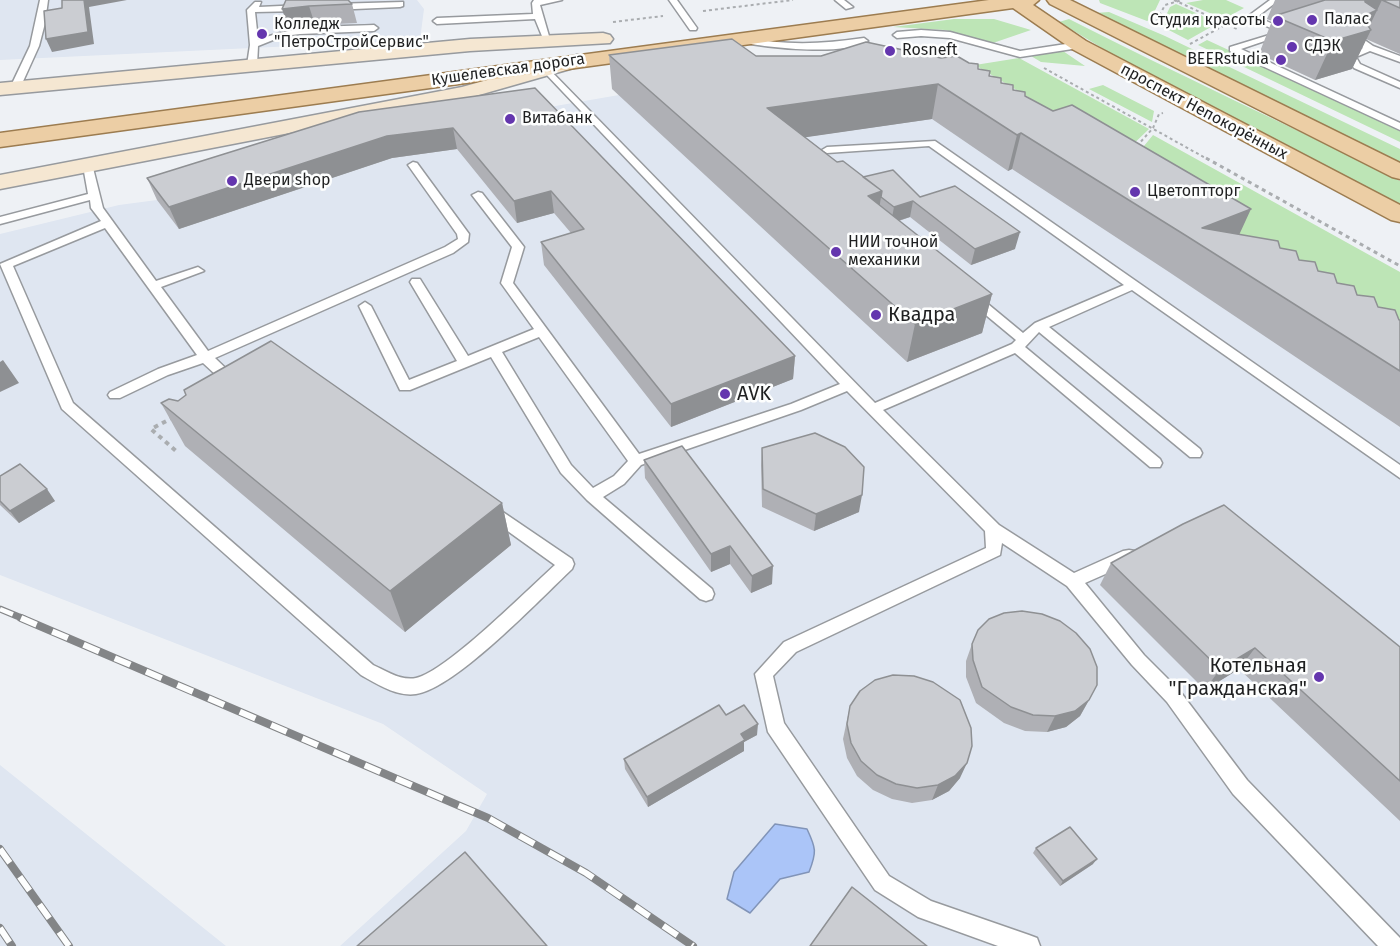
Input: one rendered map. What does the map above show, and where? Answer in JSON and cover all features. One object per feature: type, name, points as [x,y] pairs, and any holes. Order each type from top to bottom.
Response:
[{"type":"main road","name":"Кушелевская дорога","points":[[0,140],[459,69],[603,39],[693,28],[844,4],[909,0]]},
{"type":"main road","name":"проспект Непокорённых","points":[[1056,0],[1400,172]]},
{"type":"main road","name":"Кушелевская дорога","points":[[0,123],[459,69],[577,61],[1020,1]]},
{"type":"main road","name":"проспект Непокорённых","points":[[1020,1],[1079,45],[1400,215]]},
{"type":"main road","points":[[0,182],[88,166],[459,69],[548,41],[603,39]]},
{"type":"main road","points":[[7,88],[253,55],[459,69],[547,70],[577,61]]},
{"type":"lane","points":[[7,88],[30,59],[44,19],[45,0]]},
{"type":"lane","points":[[251,10],[262,0]]},
{"type":"lane","points":[[548,41],[538,16],[537,1],[558,0]]},
{"type":"lane","points":[[673,0],[693,28]]},
{"type":"lane","points":[[1251,17],[1275,0]]},
{"type":"lane","points":[[320,7],[400,4]]},
{"type":"lane","points":[[251,10],[308,8]]},
{"type":"lane","points":[[251,10],[253,55]]},
{"type":"lane","points":[[437,21],[538,16]]},
{"type":"lane","points":[[1251,17],[1287,32],[1233,49],[1400,127]]},
{"type":"lane","points":[[253,55],[281,34],[374,28]]},
{"type":"lane","points":[[897,35],[921,33],[950,35],[1020,54],[1079,45]]},
{"type":"lane","points":[[1360,33],[1351,36],[1370,48],[1400,59]]},
{"type":"lane","points":[[744,40],[802,49],[864,40]]},
{"type":"lane","points":[[1370,48],[1351,56],[1357,66],[1400,85]]},
{"type":"lane","points":[[547,70],[849,385],[993,530],[1073,581],[1138,660],[1173,696],[1240,787],[1393,946]]},
{"type":"lane","points":[[827,150],[931,143],[1400,473]]},
{"type":"lane","points":[[115,395],[163,372],[228,349],[458,246],[464,240],[464,234],[413,165]]},
{"type":"lane","points":[[88,166],[97,208],[205,357],[232,385]]},
{"type":"lane","points":[[478,195],[518,247],[507,283],[636,461]]},
{"type":"lane","points":[[0,221],[44,207],[93,196]]},
{"type":"lane","points":[[0,212],[44,207]]},
{"type":"lane","points":[[107,223],[3,264],[67,406],[367,670],[398,687],[420,686],[446,673],[566,564],[479,503]]},
{"type":"lane","points":[[153,286],[198,271]]},
{"type":"lane","points":[[416,282],[465,362]]},
{"type":"lane","points":[[873,409],[1021,343],[1040,326],[1133,285]]},
{"type":"lane","points":[[960,288],[1155,463]]},
{"type":"lane","points":[[365,306],[405,387],[542,332]]},
{"type":"lane","points":[[1040,326],[1195,453]]},
{"type":"lane","points":[[494,351],[566,469],[592,496],[706,594]]},
{"type":"lane","points":[[592,496],[619,480],[636,461],[796,407],[849,385]]},
{"type":"lane","points":[[993,530],[993,551],[790,647],[764,674],[775,726],[882,883],[925,910],[1029,946]]},
{"type":"lane","points":[[1073,581],[1147,548]]},
{"type":"path","points":[[1175,0],[1261,40]]},
{"type":"path","points":[[1153,28],[1165,5],[1175,0],[1182,0]]},
{"type":"path","points":[[1189,44],[1241,15],[1251,17]]},
{"type":"path","points":[[1050,66],[1039,65],[1400,266]]},
{"type":"path","points":[[1133,150],[1153,128],[1159,114],[1169,111]]},
{"type":"path","points":[[174,417],[151,429],[176,451]]},
{"type":"shaded area","name":"Колледж \"ПетроСтройСервис\"","points":[[0,0],[417,0],[424,9],[420,40],[0,60]]},
{"type":"shaded area","points":[[619,95],[897,95],[1400,372],[1400,946],[340,946],[466,831],[487,794],[383,724],[0,575],[0,234],[119,205],[157,200],[538,109]]},
{"type":"shaded area","points":[[0,765],[226,946],[0,946]]},
{"type":"green space","points":[[1099,0],[1160,0],[1151,19],[1147,21],[1100,3]]},
{"type":"green space","points":[[1226,0],[1244,8],[1224,19],[1186,3]]},
{"type":"green space","points":[[1176,4],[1218,23],[1188,40],[1161,26],[1170,7]]},
{"type":"green space","points":[[1109,12],[1165,36],[1400,149],[1400,162],[1095,13]]},
{"type":"green space","points":[[954,19],[994,19],[1031,30],[993,43],[945,30],[893,27]]},
{"type":"green space","points":[[1069,19],[1400,181],[1400,204],[1117,57],[1059,22]]},
{"type":"green space","points":[[1207,40],[1248,59],[1236,63],[1198,45]]},
{"type":"green space","points":[[1063,51],[1085,66],[1041,62],[1031,56]]},
{"type":"green space","points":[[1019,58],[1149,129],[1123,154],[975,65]]},
{"type":"green space","points":[[1254,62],[1400,131],[1400,142],[1242,66]]},
{"type":"green space","points":[[1103,85],[1154,111],[1152,122],[1089,89]]},
{"type":"green space","points":[[1153,135],[1400,272],[1400,336],[1125,169]]},
{"type":"water","points":[[775,824],[807,829],[814,846],[813,860],[809,872],[780,879],[750,913],[727,899],[734,872]]},
{"type":"building","points":[[62,0],[84,0],[88,32],[46,39],[44,11],[62,8]]},
{"type":"building","points":[[286,0],[348,0],[352,4],[282,9]]},
{"type":"building","points":[[1325,0],[1365,0],[1377,10],[1362,17],[1371,30],[1333,41],[1274,16]]},
{"type":"building","points":[[1382,0],[1400,0],[1400,8]]},
{"type":"building","points":[[732,39],[756,56],[821,56],[866,42],[941,58],[957,56],[969,63],[978,64],[978,69],[990,71],[989,76],[1001,78],[1001,83],[1013,85],[1013,90],[1025,92],[1025,96],[1053,111],[1072,105],[1251,209],[1202,228],[1278,241],[1280,248],[1296,251],[1299,260],[1315,262],[1318,271],[1334,274],[1337,283],[1354,286],[1357,295],[1374,297],[1378,307],[1395,310],[1400,320],[1400,371],[1021,133],[1017,135],[938,84],[767,108],[837,162],[843,161],[882,191],[868,196],[992,294],[915,324],[609,55]]},
{"type":"building","points":[[535,88],[795,356],[671,404],[541,242],[584,229],[551,191],[514,201],[453,128],[387,136],[169,207],[147,178],[359,112]]},
{"type":"building","points":[[893,170],[920,197],[955,186],[1020,232],[975,249],[913,201],[894,207],[881,197],[882,191],[863,177]]},
{"type":"building","points":[[271,341],[502,503],[390,591],[161,403],[169,399],[178,401],[186,395],[184,390]]},
{"type":"building","points":[[815,433],[845,447],[864,467],[862,495],[816,514],[763,489],[762,448]]},
{"type":"building","points":[[682,446],[773,566],[752,576],[730,546],[711,554],[644,460]]},
{"type":"building","points":[[20,464],[47,489],[10,511],[0,501],[0,476]]},
{"type":"building","name":"Котельная \"Гражданская\"","points":[[1224,505],[1400,647],[1400,781],[1255,648],[1220,669],[1111,563],[1183,524]]},
{"type":"building","points":[[1022,611],[1042,614],[1060,621],[1076,633],[1090,649],[1097,667],[1097,685],[1089,700],[1075,711],[1055,716],[1033,715],[1011,707],[982,687],[973,660],[972,644],[978,630],[989,619],[1004,613]]},
{"type":"building","points":[[893,675],[914,676],[933,682],[960,700],[971,728],[972,746],[967,763],[955,776],[938,785],[917,788],[896,784],[877,775],[861,761],[851,743],[847,724],[850,706],[860,691],[875,680]]},
{"type":"building","points":[[719,705],[726,715],[744,705],[758,724],[741,734],[745,740],[647,797],[624,759]]},
{"type":"building","points":[[1070,827],[1097,859],[1063,881],[1036,848]]},
{"type":"building","points":[[465,852],[547,946],[357,946]]},
{"type":"building","points":[[852,887],[927,946],[810,946]]},
{"type":"railway","points":[[0,609],[24,619]]},
{"type":"railway","points":[[21,618],[488,818],[586,873],[693,946]]},
{"type":"railway","points":[[0,849],[69,946]]},
{"type":"railway","points":[[0,928],[12,946]]},
{"type":"place","name":"Палас","points":[[1312,20]]},
{"type":"place","name":"Студия красоты","points":[[1278,21]]},
{"type":"place","name":"Колледж \"ПетроСтройСервис\"","points":[[262,34]]},
{"type":"place","name":"СДЭК","points":[[1292,47]]},
{"type":"place","name":"Rosneft","points":[[890,51]]},
{"type":"place","name":"BEERstudia","points":[[1281,60]]},
{"type":"place","name":"Витабанк","points":[[510,119]]},
{"type":"place","name":"Двери shop","points":[[232,181]]},
{"type":"place","name":"Цветоптторг","points":[[1135,192]]},
{"type":"place","name":"НИИ точной механики","points":[[836,252]]},
{"type":"place","name":"Квадра","points":[[876,315]]},
{"type":"place","name":"AVK","points":[[725,394]]},
{"type":"place","name":"Котельная \"Гражданская\"","points":[[1319,677]]}]
